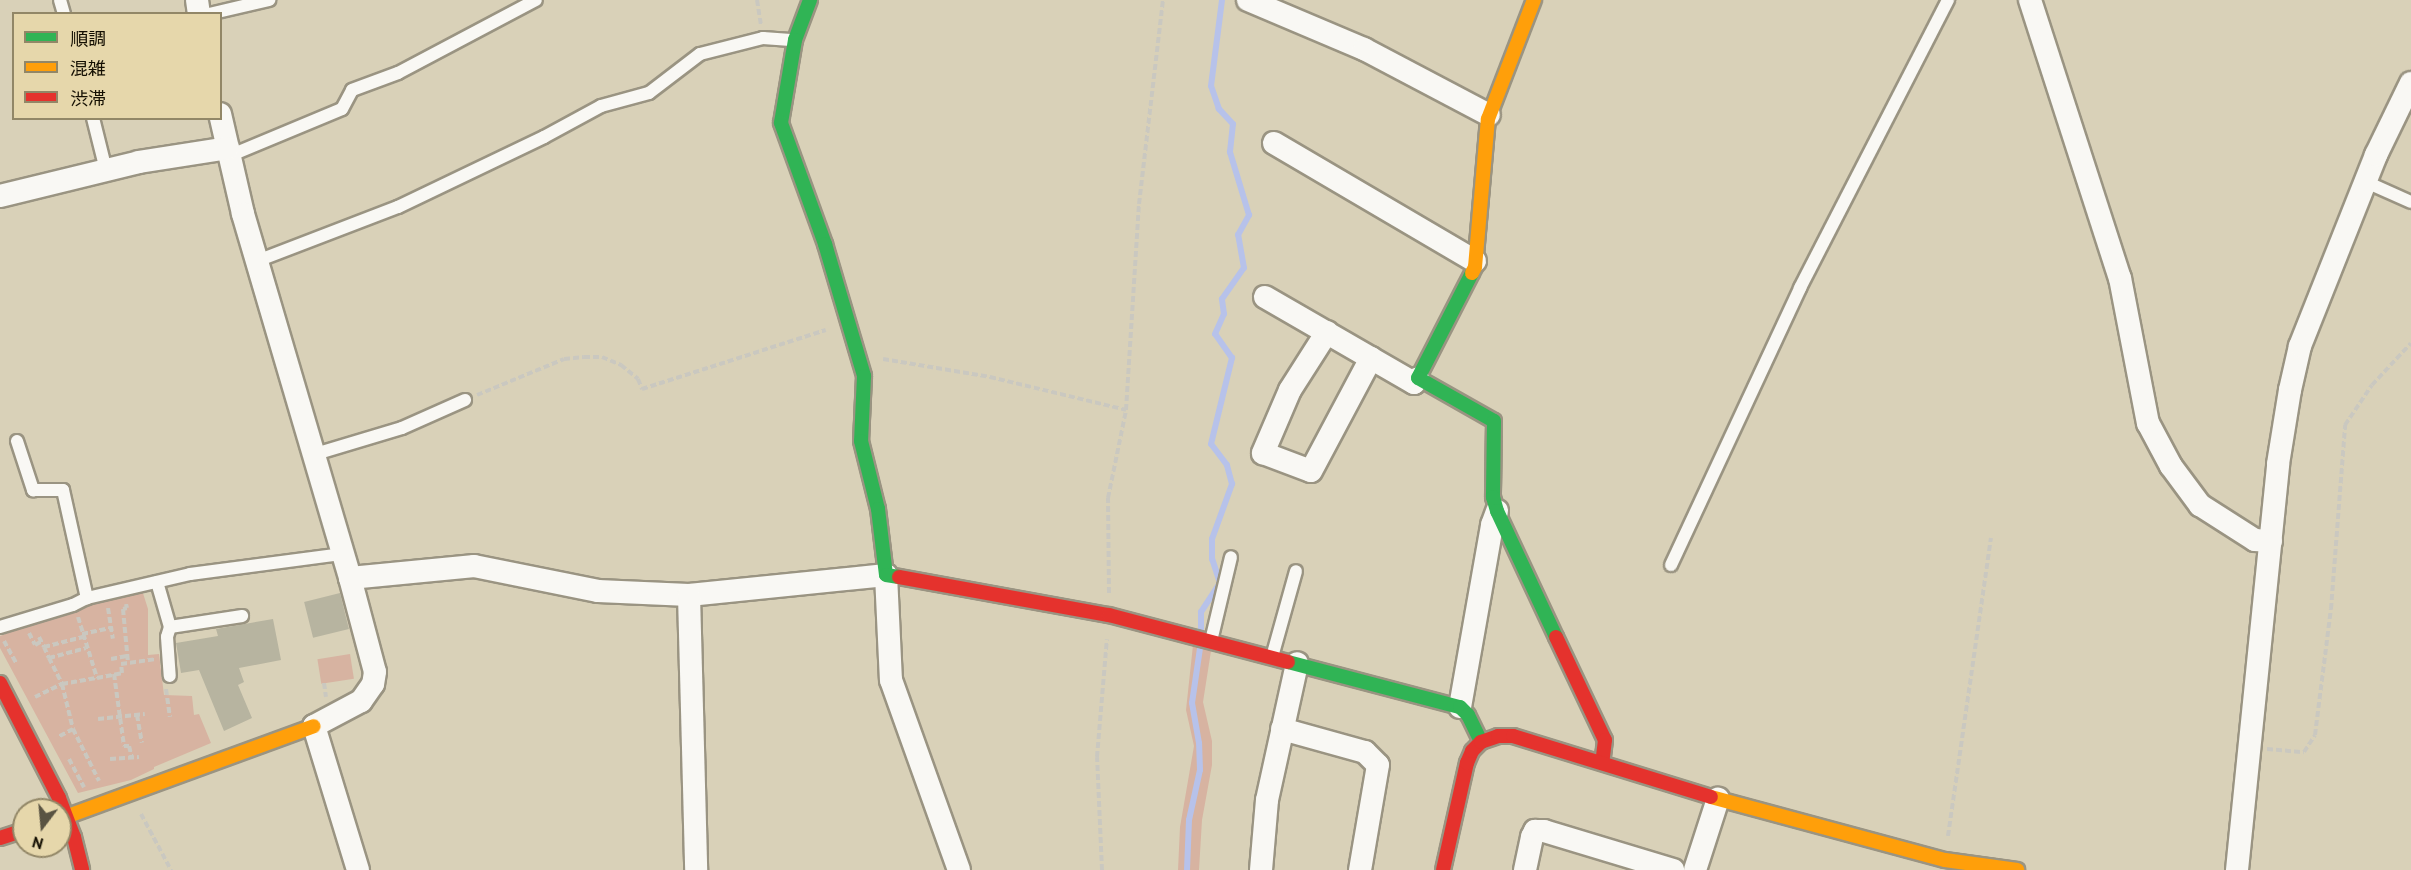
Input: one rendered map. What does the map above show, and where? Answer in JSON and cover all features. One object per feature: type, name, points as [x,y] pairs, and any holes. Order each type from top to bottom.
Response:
[{"type":"street","points":[[810,0],[795,40],[782,123],[825,244],[864,375],[861,441],[878,509],[886,576],[891,680],[959,870]]},
{"type":"street","points":[[1248,0],[1364,49],[1489,115]]},
{"type":"street","points":[[1265,297],[1414,383],[1433,353],[1475,261],[1489,115],[1534,0]]},
{"type":"street","points":[[2030,0],[2120,278],[2148,423],[2171,466],[2200,505],[2255,540],[2271,541]]},
{"type":"street","points":[[2237,870],[2278,464],[2290,390],[2300,346],[2366,182],[2411,83]]},
{"type":"street","points":[[72,815],[314,726],[352,708],[368,694],[373,684],[375,672],[350,578],[341,554],[257,261],[221,120]]},
{"type":"street","points":[[1274,143],[1475,261]]},
{"type":"street","points":[[0,196],[106,170],[228,152]]},
{"type":"street","points":[[1327,332],[1290,390],[1263,453],[1311,471],[1371,358]]},
{"type":"street","points":[[1418,378],[1494,421],[1493,496],[1497,511],[1605,740],[1602,763]]},
{"type":"street","points":[[1460,707],[1492,525],[1497,511]]},
{"type":"street","points":[[350,578],[474,566],[598,591],[689,595],[886,576],[1109,615],[1460,707],[1468,715],[1481,742]]},
{"type":"street","points":[[689,595],[696,870]]},
{"type":"street","points":[[1261,870],[1266,800],[1298,663]]},
{"type":"street","points":[[0,683],[54,798]]},
{"type":"street","points":[[314,726],[358,870]]},
{"type":"street","points":[[1282,729],[1365,752],[1378,765],[1360,870]]},
{"type":"street","points":[[1443,870],[1461,779],[1472,751],[1481,742],[1498,736],[1513,736],[1718,799],[1945,860],[2016,870]]},
{"type":"street","points":[[1695,870],[1718,799]]},
{"type":"street","points":[[1525,870],[1532,837],[1535,831],[1544,831],[1673,870]]},
{"type":"street","points":[[72,834],[82,870]]},
{"type":"lane","points":[[218,12],[269,0]]},
{"type":"lane","points":[[228,152],[342,109],[352,90],[398,73],[536,0]]},
{"type":"lane","points":[[1671,565],[1800,288],[1948,0]]},
{"type":"lane","points":[[257,261],[398,207],[544,137],[601,106],[649,93],[700,54],[763,38],[795,40]]},
{"type":"lane","points":[[94,120],[106,170]]},
{"type":"lane","points":[[2366,182],[2411,202]]},
{"type":"lane","points":[[312,455],[402,428],[465,400]]},
{"type":"lane","points":[[17,441],[33,490],[63,489],[87,598]]},
{"type":"lane","points":[[0,627],[73,605],[87,598],[157,582],[228,568],[341,554]]},
{"type":"lane","points":[[1211,640],[1231,557]]},
{"type":"lane","points":[[1272,657],[1296,571]]},
{"type":"lane","points":[[157,582],[170,627],[167,637],[170,676]]},
{"type":"lane","points":[[170,627],[242,616]]},
{"type":"path","points":[[1102,870],[1097,757],[1109,615],[1108,498],[1126,410],[1139,204],[1163,0]]},
{"type":"path","points":[[465,400],[564,359],[584,357],[602,357],[621,365],[638,379],[642,389],[849,324]]},
{"type":"path","points":[[2251,748],[2304,752],[2315,735],[2331,609],[2345,425],[2372,385],[2411,343]]},
{"type":"path","points":[[859,354],[990,377],[1126,410]]},
{"type":"path","points":[[1945,860],[1991,538]]},
{"type":"path","points":[[126,598],[127,608],[123,609],[128,663]]},
{"type":"path","points":[[106,602],[113,639]]},
{"type":"path","points":[[77,613],[97,678]]},
{"type":"path","points":[[44,647],[110,628]]},
{"type":"path","points":[[27,631],[34,645],[40,639],[62,684],[73,729],[101,784]]},
{"type":"path","points":[[4,641],[20,669]]},
{"type":"path","points":[[49,658],[86,648]]},
{"type":"path","points":[[111,659],[127,656]]},
{"type":"path","points":[[30,688],[36,698],[62,684],[122,673],[121,664],[169,658]]},
{"type":"path","points":[[114,675],[124,746],[129,746],[132,758]]},
{"type":"path","points":[[170,676],[165,677],[171,717]]},
{"type":"path","points":[[324,683],[326,700]]},
{"type":"path","points":[[98,719],[145,714]]},
{"type":"path","points":[[137,715],[141,743]]},
{"type":"path","points":[[58,736],[73,729]]},
{"type":"path","points":[[110,759],[139,757]]},
{"type":"path","points":[[131,795],[171,870]]},
{"type":"shaded area","points":[[142,590],[148,609],[148,655],[159,654],[164,695],[192,696],[194,715],[199,714],[211,743],[154,767],[131,780],[78,793],[0,648],[0,636],[91,603]]},
{"type":"shaded area","points":[[1193,645],[1211,651],[1203,702],[1212,741],[1212,765],[1202,820],[1199,870],[1178,870],[1180,827],[1194,746],[1186,710]]},
{"type":"shaded area","points":[[350,654],[354,679],[321,684],[317,659]]},
{"type":"building","points":[[340,593],[349,629],[313,638],[304,602]]},
{"type":"building","points":[[273,619],[281,660],[239,668],[244,682],[238,685],[252,718],[224,731],[199,670],[181,673],[176,643],[218,636],[216,629]]},
{"type":"waterway","points":[[1201,629],[1201,612],[1220,583],[1212,559],[1212,539],[1232,484],[1227,465],[1211,444],[1232,358],[1215,334],[1224,314],[1222,299],[1244,268],[1238,235],[1249,215],[1230,152],[1233,124],[1219,109],[1211,86],[1222,0]]},
{"type":"waterway","points":[[1187,870],[1189,820],[1200,770],[1199,743],[1192,703],[1200,648]]},
{"type":"traffic: fast","points":[[810,0],[795,40],[781,123],[825,244],[864,376],[861,441],[878,509],[886,575],[899,577]]},
{"type":"traffic: fast","points":[[1472,273],[1418,378],[1494,421],[1493,497],[1497,511],[1556,637]]},
{"type":"traffic: fast","points":[[1288,662],[1460,707],[1468,715],[1481,742]]},
{"type":"traffic: slow","points":[[1472,273],[1475,267],[1488,119],[1534,0]]},
{"type":"traffic: slow","points":[[72,815],[314,726]]},
{"type":"traffic: slow","points":[[1711,797],[1945,860],[2017,870]]},
{"type":"traffic: jam","points":[[899,577],[1109,615],[1288,662]]},
{"type":"traffic: jam","points":[[1556,637],[1605,740],[1602,763]]},
{"type":"traffic: jam","points":[[0,683],[59,798],[74,837],[82,870]]},
{"type":"traffic: jam","points":[[1443,870],[1467,763],[1472,751],[1481,742],[1498,736],[1513,736],[1711,797]]},
{"type":"traffic: jam","points":[[0,838],[12,834]]}]
